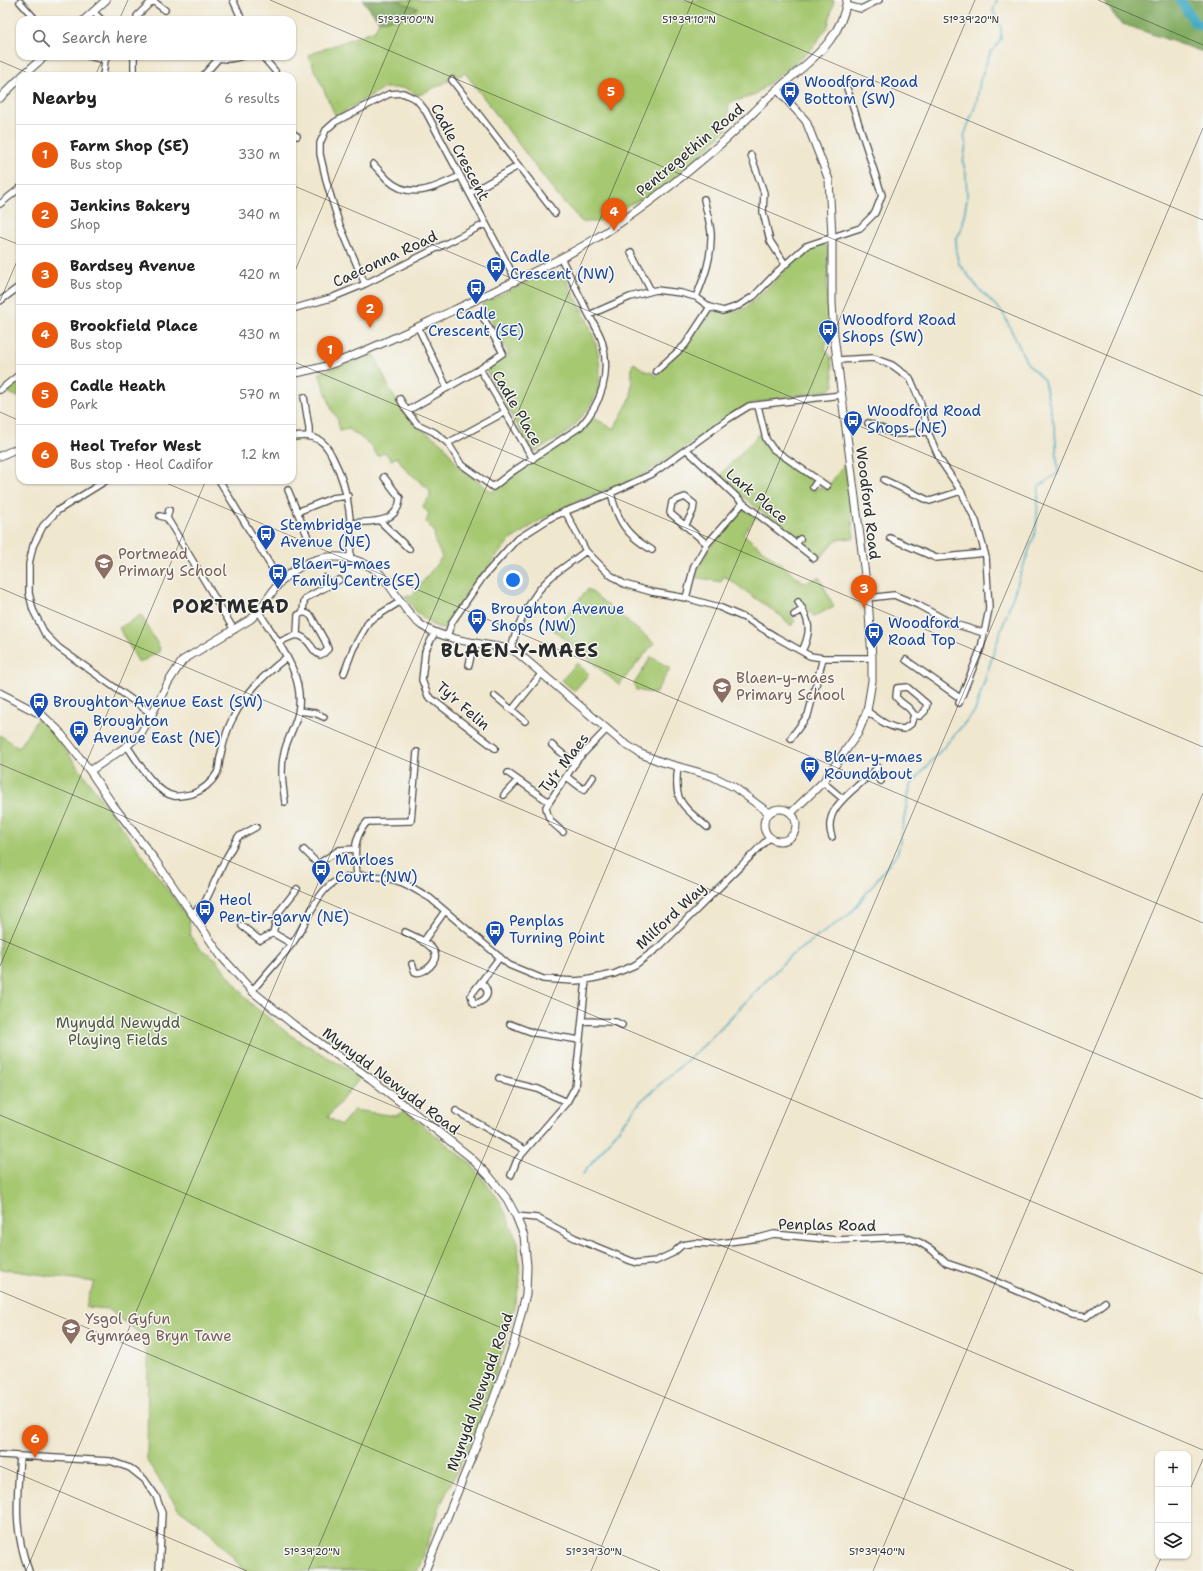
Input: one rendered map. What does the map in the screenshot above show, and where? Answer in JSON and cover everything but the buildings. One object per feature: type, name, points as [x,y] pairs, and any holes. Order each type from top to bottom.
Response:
[{"type":"street","points":[[89,16],[106,0]]},
{"type":"street","points":[[137,16],[153,0],[165,10]]},
{"type":"street","points":[[233,0],[240,16]]},
{"type":"street","points":[[847,3],[861,8],[879,0]]},
{"type":"street","points":[[20,2],[32,16]]},
{"type":"street","name":"Pentregethin Road","points":[[296,373],[339,361],[369,350],[418,327],[561,258],[590,242],[631,215],[672,184],[725,140],[777,89],[818,55],[831,40],[837,30],[847,3]]},
{"type":"street","points":[[94,12],[98,16]]},
{"type":"street","points":[[27,72],[41,60]]},
{"type":"street","points":[[104,72],[106,60]]},
{"type":"street","points":[[134,60],[134,69]]},
{"type":"street","points":[[206,72],[215,60]]},
{"type":"street","points":[[265,60],[275,71]]},
{"type":"street","points":[[452,80],[555,213]]},
{"type":"street","points":[[589,315],[630,297],[656,290],[681,293],[696,297],[710,307],[723,311],[738,306],[754,296],[785,264],[806,246],[832,236],[860,228],[875,213],[882,195],[845,82]]},
{"type":"street","points":[[0,98],[16,83]]},
{"type":"street","name":"Woodford Road","points":[[777,89],[806,121],[829,180],[832,236],[832,302],[837,360],[868,598],[872,658],[872,681],[867,712],[858,733],[823,782],[790,813]]},
{"type":"street","name":"Cadle Crescent","points":[[365,284],[339,223],[327,184],[320,154],[320,143],[326,130],[335,122],[389,94],[403,93],[416,98],[420,102],[516,280]]},
{"type":"street","points":[[751,155],[764,193],[763,212],[770,241],[785,264]]},
{"type":"street","points":[[373,164],[388,181],[402,189],[416,191],[436,188],[460,176]]},
{"type":"street","points":[[470,193],[518,166]]},
{"type":"street","points":[[0,204],[16,191]]},
{"type":"street","points":[[696,297],[706,276],[710,253],[711,232],[704,199]]},
{"type":"street","name":"Caeconna Road","points":[[296,308],[331,298],[365,284],[485,224]]},
{"type":"street","points":[[631,252],[651,291]]},
{"type":"street","points":[[400,398],[407,411],[417,424],[434,432],[448,443],[461,464],[493,487],[580,426],[589,417],[599,401],[605,378],[605,358],[602,340],[561,258]]},
{"type":"street","points":[[0,301],[16,289]]},
{"type":"street","points":[[656,371],[685,345],[710,307]]},
{"type":"street","points":[[407,411],[480,369],[503,353],[484,319]]},
{"type":"street","points":[[418,327],[447,388]]},
{"type":"street","points":[[837,360],[873,358],[892,365],[910,378],[920,401],[928,432],[940,460],[961,491],[976,522],[985,553],[989,608],[981,648],[960,700],[906,660]]},
{"type":"street","name":"Cadle Place","points":[[480,369],[533,459]]},
{"type":"street","points":[[0,390],[16,377]]},
{"type":"street","points":[[447,636],[452,622],[483,577],[516,540],[552,517],[611,493],[652,474],[748,406],[841,395]]},
{"type":"street","points":[[304,397],[309,436]]},
{"type":"street","points":[[758,406],[766,439],[773,449],[827,486]]},
{"type":"street","points":[[448,443],[505,412]]},
{"type":"street","points":[[868,423],[895,434],[928,432]]},
{"type":"street","points":[[296,437],[309,436],[320,440],[328,449],[340,472],[348,496],[352,539],[350,558]]},
{"type":"street","points":[[0,456],[16,450]]},
{"type":"street","name":"Lark Place","points":[[687,450],[743,503],[814,558]]},
{"type":"street","points":[[350,523],[380,521],[396,512],[400,498],[384,477]]},
{"type":"street","points":[[813,487],[818,480]]},
{"type":"street","points":[[884,480],[930,501],[961,491]]},
{"type":"street","points":[[101,484],[57,511],[43,526],[32,546],[29,564],[29,594],[32,610],[45,634],[59,648],[152,714]]},
{"type":"street","points":[[221,484],[275,573],[283,580]]},
{"type":"street","points":[[288,490],[307,535]]},
{"type":"street","points":[[611,493],[615,510],[622,524],[637,541],[652,550]]},
{"type":"street","points":[[297,512],[332,498],[348,496]]},
{"type":"street","points":[[685,526],[693,511],[694,504],[685,497],[672,502],[670,513],[685,526],[707,544]]},
{"type":"street","points":[[686,598],[694,566],[707,544],[743,503]]},
{"type":"street","points":[[168,510],[167,518],[234,630]]},
{"type":"street","points":[[565,511],[586,551],[609,574],[624,584],[719,607],[747,619],[810,656],[823,658],[872,658]]},
{"type":"street","points":[[160,516],[167,518]]},
{"type":"street","points":[[380,521],[409,549]]},
{"type":"street","points":[[890,538],[936,558],[985,553]]},
{"type":"street","points":[[796,544],[800,539]]},
{"type":"street","points":[[511,649],[524,613],[532,600],[550,578],[586,551]]},
{"type":"street","points":[[90,771],[127,746],[141,733],[169,681],[183,660],[234,630],[259,612],[283,580],[304,564],[328,556],[350,558],[366,564],[381,575],[412,617],[421,625],[447,636],[511,649],[542,673],[622,742],[641,754],[678,767],[712,776],[734,787],[769,813]]},
{"type":"street","points":[[325,578],[330,585]]},
{"type":"street","points":[[303,612],[306,598],[339,580]]},
{"type":"street","points":[[868,598],[894,595],[951,624],[984,633]]},
{"type":"street","points":[[344,673],[368,621],[400,601]]},
{"type":"street","points":[[798,602],[806,614],[809,624],[808,639],[802,651]]},
{"type":"street","points":[[794,615],[803,609]]},
{"type":"street","points":[[259,612],[287,657],[294,670],[297,682],[298,711],[293,732],[284,752],[281,775],[285,802]]},
{"type":"street","points":[[297,634],[298,615],[303,612]]},
{"type":"street","points":[[297,634],[305,638],[316,653],[320,655],[328,649],[310,616],[303,612]]},
{"type":"street","name":"Ty'r Felin","points":[[435,632],[425,652],[422,680],[428,696],[495,748]]},
{"type":"street","points":[[278,643],[297,634]]},
{"type":"street","points":[[469,665],[474,642]]},
{"type":"street","points":[[348,646],[354,649]]},
{"type":"street","points":[[127,746],[155,785],[167,793],[174,796],[186,795],[200,791],[211,782],[217,772],[232,719],[244,700],[264,675],[287,657]]},
{"type":"street","points":[[791,738],[808,715],[823,658]]},
{"type":"street","points":[[512,710],[542,673]]},
{"type":"street","points":[[867,712],[883,723],[895,728],[904,729],[911,724],[914,715],[910,707],[900,703],[896,698],[897,688],[907,687],[927,704],[925,711],[920,716],[914,715]]},
{"type":"street","name":"Mynydd Newydd Road","points":[[0,693],[42,716],[58,730],[90,771],[193,913],[221,956],[252,991],[294,1025],[371,1079],[469,1156],[489,1176],[507,1199],[516,1216],[524,1236],[527,1266],[526,1294],[514,1344],[473,1454],[425,1571]]},
{"type":"street","points":[[495,696],[525,721]]},
{"type":"street","points":[[315,713],[317,706]]},
{"type":"street","points":[[298,711],[315,713],[324,717]]},
{"type":"street","name":"Ty'r Maes","points":[[563,832],[548,818],[546,807],[576,764],[607,729]]},
{"type":"street","points":[[552,746],[576,764]]},
{"type":"street","points":[[358,875],[355,850],[360,830],[367,822],[411,821],[418,752]]},
{"type":"street","points":[[678,767],[677,793],[684,806],[707,827]]},
{"type":"street","points":[[832,837],[829,829],[834,810],[843,799],[878,767]]},
{"type":"street","points":[[508,773],[549,802]]},
{"type":"street","points":[[873,773],[881,781]]},
{"type":"street","points":[[567,776],[584,790],[593,777]]},
{"type":"street","points":[[504,795],[518,780]]},
{"type":"street","points":[[823,782],[843,799]]},
{"type":"street","points":[[780,809],[790,813],[796,822],[793,835],[780,842],[769,838],[764,828],[764,822],[769,813],[780,809]]},
{"type":"street","points":[[193,913],[205,902],[238,837],[256,827]]},
{"type":"street","name":"Milford Way","points":[[252,991],[292,944],[324,891],[343,878],[358,875],[375,876],[403,883],[430,898],[509,965],[543,979],[574,981],[614,974],[636,965],[659,946],[769,838]]},
{"type":"street","points":[[304,850],[318,864],[339,850],[355,850]]},
{"type":"street","points":[[242,926],[260,940],[273,932],[278,913],[297,889]]},
{"type":"street","points":[[424,942],[445,911]]},
{"type":"street","points":[[273,932],[292,944]]},
{"type":"street","points":[[405,932],[424,942],[434,952],[434,960],[427,970],[420,973],[415,972],[412,964]]},
{"type":"street","points":[[482,983],[500,957]]},
{"type":"street","points":[[511,1175],[517,1160],[567,1102],[575,1087],[586,980]]},
{"type":"street","points":[[582,1021],[616,1022],[622,1025]]},
{"type":"street","points":[[510,1024],[534,1033],[580,1040]]},
{"type":"street","points":[[499,1078],[505,1081],[538,1089],[567,1102]]},
{"type":"street","points":[[456,1111],[525,1150]]},
{"type":"street","name":"Penplas Road","points":[[516,1216],[537,1218],[575,1238],[636,1263],[656,1261],[674,1253],[682,1245],[695,1243],[713,1244],[759,1238],[774,1234],[836,1240],[904,1237],[919,1242],[932,1250],[946,1263],[976,1273],[1073,1315],[1086,1317],[1105,1302]]},
{"type":"street","points":[[0,1455],[110,1461],[130,1468],[144,1480],[156,1496],[162,1513],[159,1571]]},
{"type":"street","points":[[20,1456],[16,1513],[18,1536],[23,1556],[29,1571]]},
{"type":"green space","points":[[363,0],[834,0],[828,26],[811,50],[754,95],[729,103],[727,129],[689,166],[655,193],[628,205],[597,222],[582,222],[557,195],[465,73],[419,95],[405,88],[383,88],[336,117],[308,55],[375,30],[379,21]]},
{"type":"green space","points":[[363,0],[400,0],[400,2],[418,8],[402,18],[379,21]]},
{"type":"green space","points":[[1103,0],[1203,0],[1203,52],[1120,23]]},
{"type":"green space","points":[[825,244],[828,248],[827,290],[829,333],[825,348],[831,358],[834,386],[830,390],[754,403],[735,412],[671,457],[639,477],[573,503],[542,519],[509,541],[467,592],[445,629],[432,625],[417,612],[405,596],[412,596],[442,557],[435,542],[434,531],[426,522],[429,514],[423,507],[425,502],[430,497],[430,490],[406,470],[397,457],[391,460],[385,452],[378,456],[368,443],[349,429],[339,431],[338,420],[332,410],[319,373],[374,354],[390,390],[404,413],[413,423],[443,444],[459,467],[492,492],[514,474],[570,438],[594,418],[614,429],[631,397],[632,366],[634,363],[647,372],[651,371],[656,377],[686,344],[709,311],[719,310],[731,312],[748,306],[809,248]]},
{"type":"green space","points":[[544,273],[563,273],[590,327],[595,341],[600,370],[598,390],[584,414],[572,428],[559,438],[533,453],[485,368],[509,354],[482,304]]},
{"type":"green space","points":[[16,381],[16,396],[5,391]]},
{"type":"green space","points":[[760,433],[764,446],[812,481],[810,487],[814,491],[821,486],[825,491],[845,463],[854,538],[836,540],[820,558],[718,477]]},
{"type":"green space","points":[[746,510],[756,517],[743,534],[804,583],[819,577],[834,607],[814,616],[809,612],[798,597],[793,602],[795,608],[789,614],[795,621],[791,626],[781,616],[724,576],[721,582],[694,577],[702,559],[714,542],[739,511]]},
{"type":"green space","points":[[588,589],[654,643],[619,685],[554,630]]},
{"type":"green space","points":[[141,615],[160,648],[159,652],[139,663],[119,628]]},
{"type":"green space","points":[[651,657],[670,668],[655,694],[636,690],[634,684]]},
{"type":"green space","points":[[577,663],[589,674],[574,691],[562,680]]},
{"type":"green space","name":"Mynydd Newydd Playing Fields","points":[[37,719],[51,730],[189,919],[190,936],[202,950],[215,958],[250,1003],[290,1035],[361,1077],[328,1117],[341,1125],[354,1110],[396,1116],[404,1110],[470,1163],[500,1201],[518,1242],[520,1282],[506,1341],[476,1431],[442,1502],[418,1571],[245,1571],[206,1529],[178,1508],[147,1461],[148,1357],[138,1332],[108,1309],[86,1307],[89,1295],[95,1282],[0,1269],[0,735],[19,748]]},
{"type":"waterway","points":[[583,1174],[641,1101],[703,1046],[789,957],[851,913],[898,852],[910,786],[975,711],[1036,530],[1039,486],[1058,473],[1055,430],[1044,380],[1027,363],[1003,313],[979,289],[959,264],[956,252],[956,239],[961,231],[967,199],[966,174],[963,162],[966,145],[964,136],[977,101],[980,80],[991,51],[996,47],[1001,39],[1001,27],[993,11],[997,0]]},
{"type":"waterway","points":[[1180,0],[1195,23],[1203,26]]},
{"type":"place","name":"Woodford Road Bottom (SW)","points":[[790,108]]},
{"type":"place","name":"Cadle Heath","points":[[611,111]]},
{"type":"place","name":"Brookfield Place","points":[[614,231]]},
{"type":"place","name":"Cadle Crescent (NW)","points":[[496,283]]},
{"type":"place","name":"Cadle Crescent (SE)","points":[[476,305]]},
{"type":"place","name":"Jenkins Bakery","points":[[370,328]]},
{"type":"place","name":"Woodford Road Shops (SW)","points":[[828,346]]},
{"type":"place","name":"Farm Shop (SE)","points":[[330,369]]},
{"type":"place","name":"Woodford Road Shops (NE)","points":[[853,437]]},
{"type":"place","name":"Stembridge Avenue (NE)","points":[[266,551]]},
{"type":"place","name":"Portmead Primary School","points":[[104,580]]},
{"type":"place","name":"Blaen-y-maes Family Centre(SE)","points":[[278,590]]},
{"type":"place","name":"Bardsey Avenue","points":[[864,608]]},
{"type":"place","name":"Broughton Avenue Shops (NW)","points":[[477,635]]},
{"type":"place","name":"Woodford Road Top","points":[[874,649]]},
{"type":"place","name":"Blaen-y-maes Primary School","points":[[722,704]]},
{"type":"place","name":"Broughton Avenue East (SW)","points":[[39,719]]},
{"type":"place","name":"Broughton Avenue East (NE)","points":[[79,747]]},
{"type":"place","name":"Blaen-y-maes Roundabout","points":[[810,783]]},
{"type":"place","name":"Marloes Court (NW)","points":[[321,886]]},
{"type":"place","name":"Heol Pen-tir-garw (NE)","points":[[205,926]]},
{"type":"place","name":"Penplas Turning Point","points":[[495,947]]},
{"type":"place","name":"Ysgol Gyfun Gymraeg Bryn Tawe","points":[[71,1345]]},
{"type":"place","name":"Heol Trefor West","points":[[35,1458]]},
{"type":"district","name":"PORTMEAD","points":[[231,606]]},
{"type":"district","name":"BLAEN-Y-MAES","points":[[520,650]]}]
